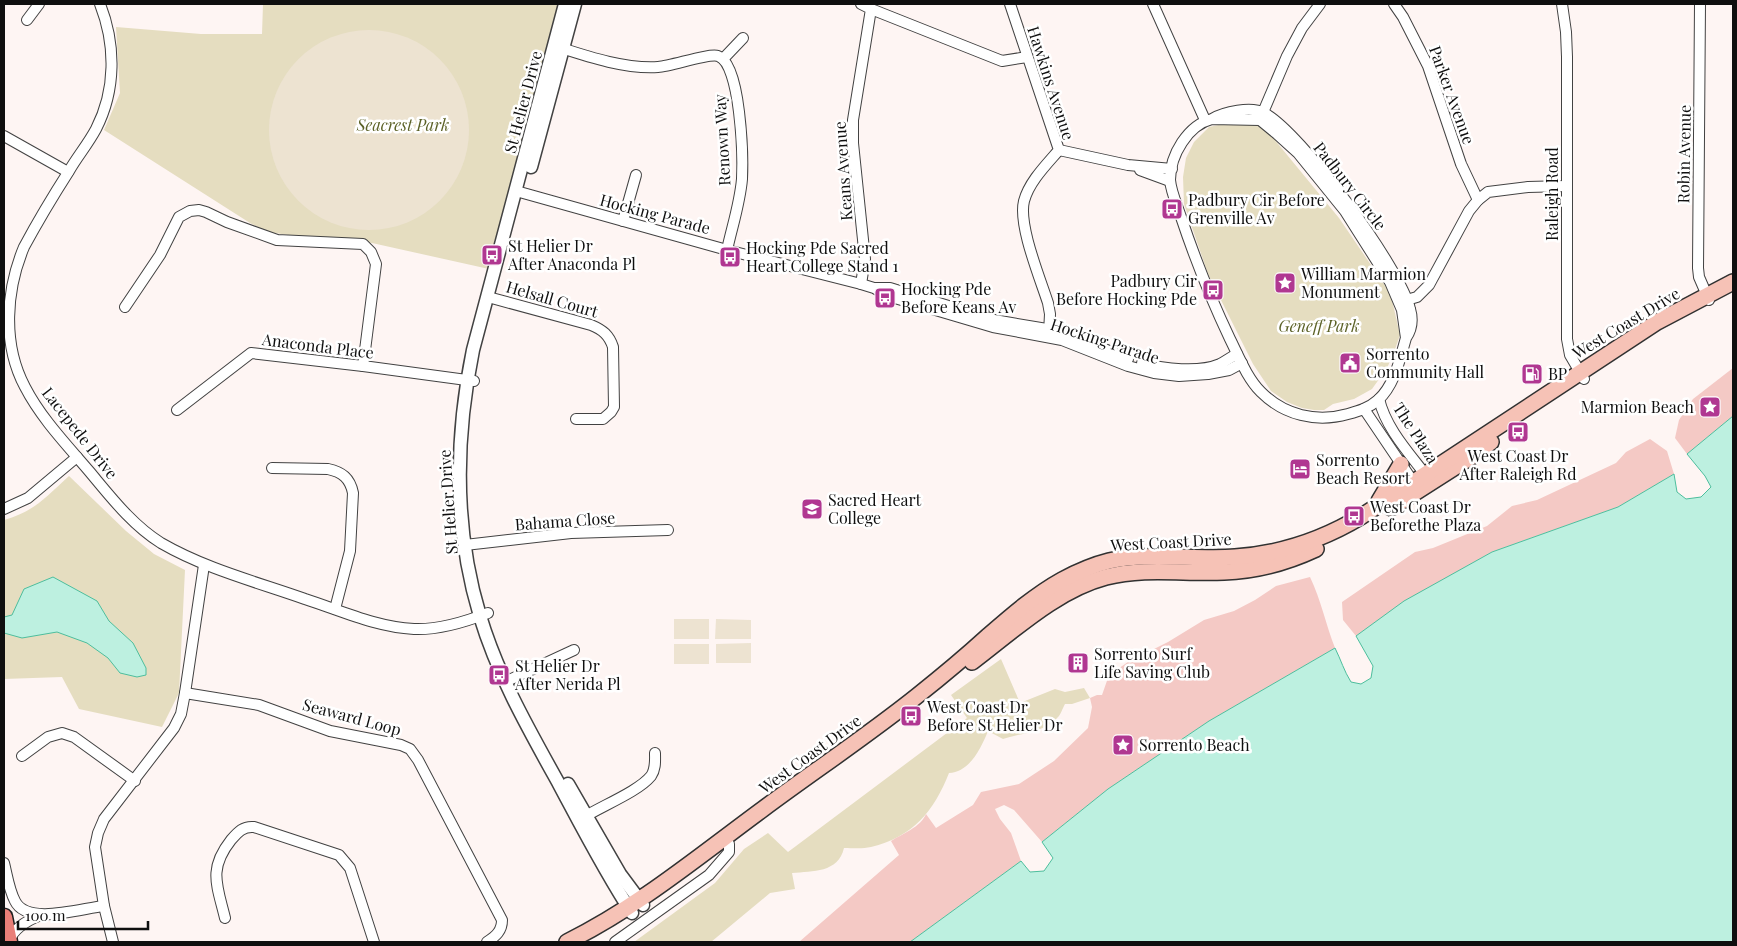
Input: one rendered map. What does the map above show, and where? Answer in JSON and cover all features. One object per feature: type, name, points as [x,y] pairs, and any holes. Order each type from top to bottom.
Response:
[{"type":"main road","name":"West Coast Drive","points":[[566,942],[636,906],[761,810],[884,722],[1028,602],[1066,578],[1097,564],[1119,559],[1235,557],[1301,545],[1336,531],[1378,505],[1471,457],[1582,376],[1709,299],[1733,282]]},
{"type":"main road","name":"West Coast Drive","points":[[1709,299],[1733,290]]},
{"type":"main road","points":[[1378,505],[1401,464]]},
{"type":"main road","name":"West Coast Drive","points":[[584,942],[728,844],[1032,616],[1077,587],[1106,577],[1137,572],[1224,572],[1272,564],[1310,552],[1335,541],[1378,517],[1422,483]]},
{"type":"main road","points":[[4,917],[9,942]]},
{"type":"street","points":[[27,20],[39,4]]},
{"type":"street","name":"Lacepede Drive","points":[[100,4],[110,35],[111,49],[108,93],[105,105],[95,130],[31,234],[20,259],[6,318],[13,350],[25,386],[47,422],[118,506],[139,526],[160,542],[204,565],[378,624],[417,629],[452,625],[484,615]]},
{"type":"street","name":"St Helier Drive","points":[[559,48],[565,4]]},
{"type":"street","name":"St Helier Drive","points":[[575,4],[559,48],[491,298],[473,350],[470,380],[460,432],[461,503],[484,615],[509,680],[583,818],[636,906]]},
{"type":"street","points":[[861,4],[1002,61],[1027,58]]},
{"type":"street","name":"Hawkins Avenue","points":[[1010,4],[1059,150],[1036,178],[1024,200],[1022,209],[1025,230],[1048,303],[1049,333]]},
{"type":"street","points":[[1153,4],[1209,120],[1261,116],[1287,56],[1302,28],[1320,4]]},
{"type":"street","name":"Parker Avenue","points":[[1394,4],[1404,17],[1428,66],[1461,164],[1478,200]]},
{"type":"street","name":"Raleigh Road","points":[[1562,4],[1567,40],[1567,339],[1570,355],[1582,376]]},
{"type":"street","name":"Robin Avenue","points":[[1700,4],[1698,268],[1699,278],[1709,299]]},
{"type":"street","name":"Keans Avenue","points":[[861,284],[865,259],[853,143],[853,120],[871,9]]},
{"type":"street","points":[[559,48],[614,63],[646,67],[674,65],[704,56],[717,55],[723,59],[743,38]]},
{"type":"street","name":"Renown Way","points":[[723,59],[730,69],[734,80],[738,101],[742,179],[726,250]]},
{"type":"street","name":"Padbury Circle","points":[[1209,120],[1198,124],[1187,135],[1177,154],[1170,181],[1198,268],[1209,296],[1239,358],[1260,390],[1269,399],[1291,412],[1313,418],[1328,418],[1364,409],[1379,399],[1394,375],[1406,338],[1410,333],[1412,320],[1393,272],[1350,206],[1283,128],[1261,116]]},
{"type":"street","points":[[4,136],[68,172]]},
{"type":"street","points":[[1059,150],[1128,165],[1172,169]]},
{"type":"street","points":[[1128,165],[1170,181]]},
{"type":"street","points":[[623,221],[636,175]]},
{"type":"street","points":[[1403,300],[1417,297],[1429,285],[1469,211],[1488,192],[1528,187],[1566,186]]},
{"type":"street","name":"Hocking Parade","points":[[519,192],[726,250],[861,284],[874,288],[888,296],[1007,330],[1049,333],[1065,332],[1129,360],[1171,369],[1186,369],[1218,364],[1239,358]]},
{"type":"street","points":[[125,307],[160,255],[179,217],[190,211],[199,210],[206,212],[227,222],[277,240],[363,244],[371,252],[376,264],[363,366]]},
{"type":"street","name":"Helsall Court","points":[[491,298],[591,325],[605,332],[611,340],[613,347],[615,397],[612,412],[603,419],[576,419]]},
{"type":"street","name":"Anaconda Place","points":[[177,410],[251,353],[470,380]]},
{"type":"street","name":"The Plaza","points":[[1379,399],[1381,409],[1422,483]]},
{"type":"street","name":"The Plaza","points":[[1364,409],[1401,464],[1422,483]]},
{"type":"street","points":[[1381,434],[1391,427]]},
{"type":"street","points":[[4,509],[28,498],[78,457]]},
{"type":"street","points":[[272,468],[328,469],[342,473],[352,486],[350,551],[335,608]]},
{"type":"street","name":"Bahama Close","points":[[469,545],[571,533],[668,530]]},
{"type":"street","points":[[113,942],[104,906],[95,846],[104,820],[135,782],[174,728],[180,714],[185,693],[204,565]]},
{"type":"street","points":[[509,680],[574,650]]},
{"type":"street","name":"Seaward Loop","points":[[185,693],[259,705],[330,731],[401,745],[410,749],[418,760],[502,920],[502,927],[499,932],[487,942]]},
{"type":"street","points":[[22,756],[48,737],[62,733],[74,738],[135,782]]},
{"type":"street","points":[[583,818],[642,784],[651,776],[654,770],[655,753]]},
{"type":"street","points":[[225,918],[216,880],[217,867],[220,858],[236,834],[243,828],[254,827],[339,855],[350,868],[374,942]]},
{"type":"street","points":[[615,942],[710,875],[729,852],[728,844]]},
{"type":"street","points":[[4,863],[14,900],[20,910],[44,914],[104,906]]},
{"type":"street","points":[[9,942],[12,934],[31,919],[44,914]]},
{"type":"green space","name":"Seacrest Park","points":[[263,4],[561,4],[489,269],[372,243],[268,232],[250,223],[104,130],[120,93],[116,27],[201,34],[262,34]]},
{"type":"green space","points":[[379,30],[389,31],[416,41],[433,52],[447,66],[462,92],[468,110],[468,150],[458,177],[447,194],[433,208],[416,219],[389,229],[359,230],[349,229],[322,219],[305,208],[291,194],[280,177],[270,150],[269,120],[270,110],[280,83],[291,66],[305,52],[322,41],[349,31]]},
{"type":"green space","name":"Geneff Park","points":[[1228,123],[1257,125],[1274,139],[1339,218],[1386,287],[1392,300],[1400,335],[1393,355],[1387,368],[1372,389],[1354,399],[1333,404],[1324,410],[1314,410],[1287,402],[1271,391],[1253,364],[1208,274],[1184,204],[1183,177],[1186,158],[1194,142],[1209,127]]},
{"type":"green space","points":[[69,476],[126,531],[154,554],[185,570],[179,693],[162,727],[79,709],[62,677],[4,679],[4,520],[32,508]]},
{"type":"green space","points":[[674,619],[709,619],[709,639],[674,639]]},
{"type":"green space","points":[[716,619],[751,620],[751,639],[715,639]]},
{"type":"green space","points":[[751,643],[751,663],[716,663],[716,644]]},
{"type":"green space","points":[[674,644],[709,644],[709,664],[674,664]]},
{"type":"green space","points":[[1001,659],[1020,703],[1055,689],[1065,692],[1084,688],[1090,698],[1072,704],[1065,704],[1060,715],[1053,722],[1040,729],[1003,739],[988,731],[974,758],[963,768],[949,773],[929,810],[910,829],[886,843],[871,847],[844,848],[836,862],[824,869],[792,873],[795,889],[770,893],[711,942],[634,942],[715,883],[744,849],[768,833],[788,852],[967,718],[951,695]]},
{"type":"sand","name":"Marmion Beach","points":[[1733,368],[1733,416],[1687,454],[1675,438],[1679,420],[1693,399]]},
{"type":"sand","points":[[1650,439],[1667,451],[1674,474],[1618,507],[1492,552],[1405,601],[1356,636],[1343,620],[1342,602],[1415,552],[1433,548],[1487,526],[1512,506],[1537,500],[1616,463],[1626,452]]},
{"type":"sand","name":"Sorrento Beach","points":[[1310,577],[1335,648],[1209,721],[1108,789],[1042,842],[1014,810],[1004,805],[995,809],[1011,833],[1021,861],[910,942],[799,942],[899,855],[891,841],[920,823],[926,814],[936,828],[973,805],[981,792],[1019,784],[1054,761],[1088,728],[1092,707],[1090,698],[1102,695],[1109,675],[1128,662],[1168,642],[1204,620],[1234,611],[1276,586]]},
{"type":"shaded area","points":[[1733,416],[1733,942],[910,942],[1021,861],[1030,872],[1044,871],[1053,858],[1042,842],[1108,789],[1209,721],[1335,648],[1351,682],[1361,684],[1371,678],[1373,666],[1356,636],[1404,601],[1492,552],[1618,507],[1674,474],[1677,492],[1686,499],[1701,497],[1711,487],[1705,476],[1687,454]]},
{"type":"shaded area","points":[[53,577],[97,601],[109,621],[133,643],[146,668],[146,675],[137,677],[120,673],[108,658],[87,643],[57,632],[22,638],[4,633],[4,617],[12,615],[24,589]]},
{"type":"place","name":"Padbury Cir Before Grenville Av","points":[[1172,209]]},
{"type":"place","name":"St Helier Dr After Anaconda Pl","points":[[492,255]]},
{"type":"place","name":"Hocking Pde Sacred Heart College Stand 1","points":[[730,257]]},
{"type":"place","name":"William Marmion Monument","points":[[1285,283]]},
{"type":"place","name":"Padbury Cir Before Hocking Pde","points":[[1213,290]]},
{"type":"place","name":"Hocking Pde Before Keans Av","points":[[885,298]]},
{"type":"place","name":"Sorrento Community Hall","points":[[1350,363]]},
{"type":"place","name":"BP","points":[[1532,374]]},
{"type":"place","name":"Marmion Beach","points":[[1710,407]]},
{"type":"place","name":"West Coast Dr After Raleigh Rd","points":[[1518,432]]},
{"type":"place","name":"Sorrento Beach Resort","points":[[1300,469]]},
{"type":"place","name":"Sacred Heart College","points":[[812,509]]},
{"type":"place","name":"West Coast Dr Beforethe Plaza","points":[[1354,516]]},
{"type":"place","name":"Sorrento Surf Life Saving Club","points":[[1078,663]]},
{"type":"place","name":"St Helier Dr After Nerida Pl","points":[[499,675]]},
{"type":"place","name":"West Coast Dr Before St Helier Dr","points":[[911,716]]},
{"type":"place","name":"Sorrento Beach","points":[[1123,745]]}]
